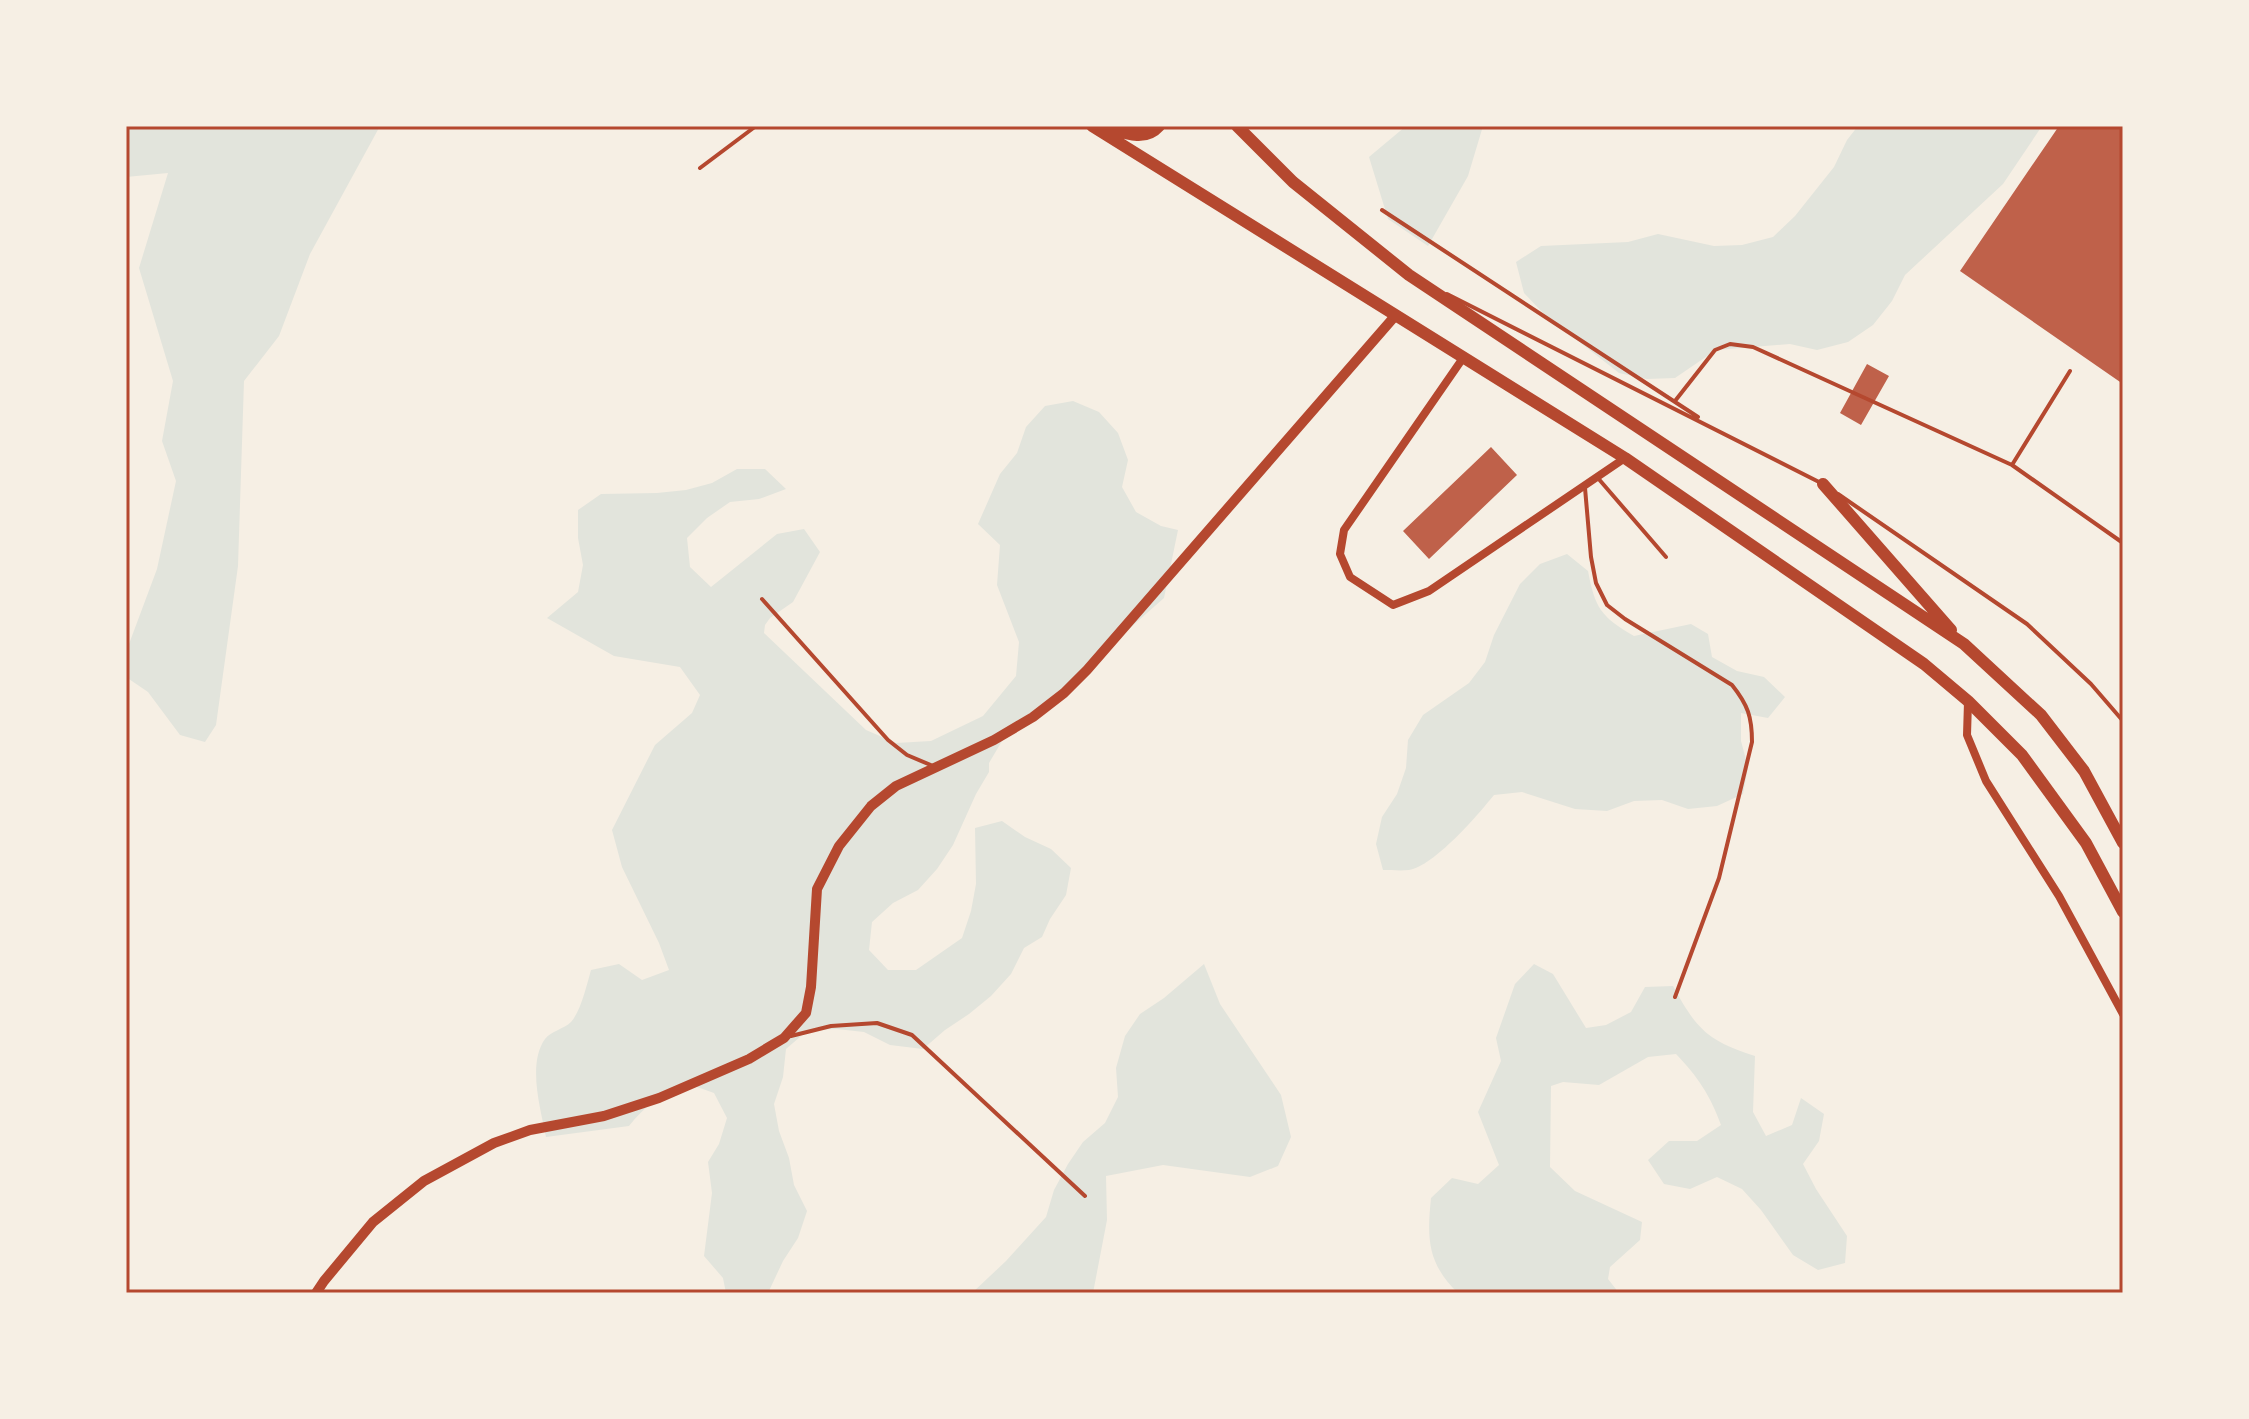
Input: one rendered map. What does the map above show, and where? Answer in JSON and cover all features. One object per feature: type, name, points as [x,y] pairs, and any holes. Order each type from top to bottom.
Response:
[{"type":"main road","points":[[1092,126],[1625,458],[1924,664],[1968,701],[2022,755],[2086,843],[2123,912]]},
{"type":"main road","points":[[1104,126],[1140,137],[1159,126]]},
{"type":"main road","points":[[1237,126],[1293,182],[1409,275],[1964,644]]},
{"type":"main road","points":[[1823,484],[1964,644],[2041,715],[2084,771],[2123,843]]},
{"type":"street","points":[[316,1293],[373,1222],[424,1181],[494,1143],[530,1130],[604,1116],[659,1098],[749,1059],[784,1038],[806,1013],[811,987],[817,889],[839,846],[871,806],[896,786],[994,740],[1033,717],[1064,693],[1395,316]]},
{"type":"street","points":[[1463,358],[1344,530],[1340,554],[1350,577],[1393,605],[1429,591],[1625,458]]},
{"type":"street","points":[[1968,701],[1967,735],[1986,781],[2059,896],[2123,1014]]},
{"type":"lane","points":[[700,168],[756,126]]},
{"type":"lane","points":[[1382,210],[1713,427]]},
{"type":"lane","points":[[1409,275],[1823,484],[2027,624],[2091,684],[2123,721]]},
{"type":"lane","points":[[1675,401],[1715,350],[1730,344],[1753,347],[2012,465],[2123,543]]},
{"type":"lane","points":[[2012,465],[2070,371]]},
{"type":"lane","points":[[1597,477],[1666,557]]},
{"type":"lane","points":[[1585,486],[1591,557],[1596,583],[1607,605],[1732,685],[1745,701],[1752,723],[1752,742],[1719,878],[1675,997]]},
{"type":"lane","points":[[762,599],[888,740],[907,755],[936,767]]},
{"type":"lane","points":[[784,1038],[831,1026],[877,1023],[912,1035],[1085,1196]]},
{"type":"shaded area","points":[[126,126],[380,126],[310,254],[279,336],[244,381],[238,566],[216,725],[205,742],[180,735],[148,692],[126,677],[126,652],[157,569],[176,481],[162,441],[173,381],[139,268],[168,173],[126,177]]},
{"type":"shaded area","points":[[1406,126],[1483,126],[1468,176],[1428,246],[1388,219],[1369,157]]},
{"type":"shaded area","points":[[1858,126],[2042,126],[2003,184],[1905,275],[1892,301],[1873,325],[1848,342],[1817,350],[1790,344],[1716,350],[1675,378],[1647,379],[1619,373],[1545,315],[1524,293],[1516,262],[1541,246],[1628,242],[1658,234],[1714,246],[1742,245],[1773,237],[1795,216],[1834,167],[1847,140]]},
{"type":"shaded area","points":[[1073,401],[1099,412],[1118,433],[1128,460],[1122,487],[1136,512],[1161,526],[1178,530],[1164,598],[1002,741],[953,845],[918,890],[893,903],[872,922],[869,950],[888,970],[916,970],[962,938],[976,884],[975,828],[1002,821],[1025,837],[1051,849],[1071,868],[1066,895],[1042,937],[1024,948],[1011,974],[991,996],[923,1049],[890,1045],[864,1032],[837,1029],[808,1030],[786,1049],[783,1077],[774,1104],[794,1185],[807,1211],[798,1238],[768,1293],[726,1293],[723,1278],[704,1256],[712,1193],[708,1162],[719,1144],[727,1118],[714,1093],[686,1083],[654,1101],[629,1126],[546,1137],[541,1114],[536,1074],[540,1049],[548,1036],[575,1017],[591,970],[619,964],[642,980],[669,970],[622,867],[612,830],[655,745],[692,713],[700,695],[680,667],[614,656],[547,618],[578,592],[583,565],[578,538],[578,510],[601,494],[686,490],[712,483],[737,469],[765,469],[786,489],[759,499],[730,502],[707,518],[687,538],[690,567],[711,587],[777,534],[804,529],[820,552],[793,602],[770,618],[764,633],[866,730],[896,743],[931,741],[983,716],[1016,676],[1019,642],[997,585],[1000,545],[978,524],[1000,474],[1017,453],[1026,427],[1045,406]]},
{"type":"shaded area","points":[[1567,554],[1588,571],[1601,610],[1623,629],[1634,636],[1691,624],[1708,634],[1712,657],[1737,671],[1764,677],[1785,697],[1768,718],[1741,713],[1741,741],[1748,767],[1743,794],[1717,806],[1688,809],[1662,800],[1634,801],[1607,811],[1575,809],[1522,792],[1494,795],[1430,860],[1409,870],[1383,870],[1376,844],[1382,817],[1397,794],[1406,768],[1408,740],[1423,715],[1469,683],[1485,662],[1494,635],[1520,584],[1540,564]]},
{"type":"shaded area","points":[[1204,964],[1220,1004],[1281,1095],[1291,1137],[1278,1166],[1250,1177],[1163,1165],[1106,1176],[1107,1220],[1093,1293],[972,1293],[1046,1217],[1054,1190],[1068,1164],[1083,1142],[1105,1123],[1118,1097],[1116,1068],[1125,1036],[1140,1014]]},
{"type":"shaded area","points":[[1534,964],[1553,974],[1586,1028],[1606,1025],[1631,1012],[1645,987],[1673,986],[1705,1032],[1726,1045],[1755,1056],[1753,1112],[1766,1136],[1792,1125],[1801,1098],[1824,1114],[1819,1141],[1803,1164],[1847,1236],[1845,1263],[1818,1270],[1793,1255],[1742,1189],[1717,1177],[1690,1189],[1664,1184],[1648,1160],[1669,1141],[1697,1141],[1721,1125],[1703,1087],[1676,1054],[1648,1057],[1599,1085],[1563,1082],[1551,1086],[1550,1167],[1575,1191],[1642,1222],[1640,1240],[1610,1267],[1608,1279],[1619,1293],[1458,1293],[1440,1271],[1431,1249],[1431,1198],[1452,1178],[1478,1184],[1499,1165],[1478,1112],[1501,1061],[1496,1038],[1515,984]]},
{"type":"building","points":[[2059,126],[2123,126],[2123,384],[1960,271]]},
{"type":"building","points":[[1867,364],[1889,376],[1861,425],[1840,413]]},
{"type":"building","points":[[1491,447],[1517,475],[1429,559],[1403,531]]}]
